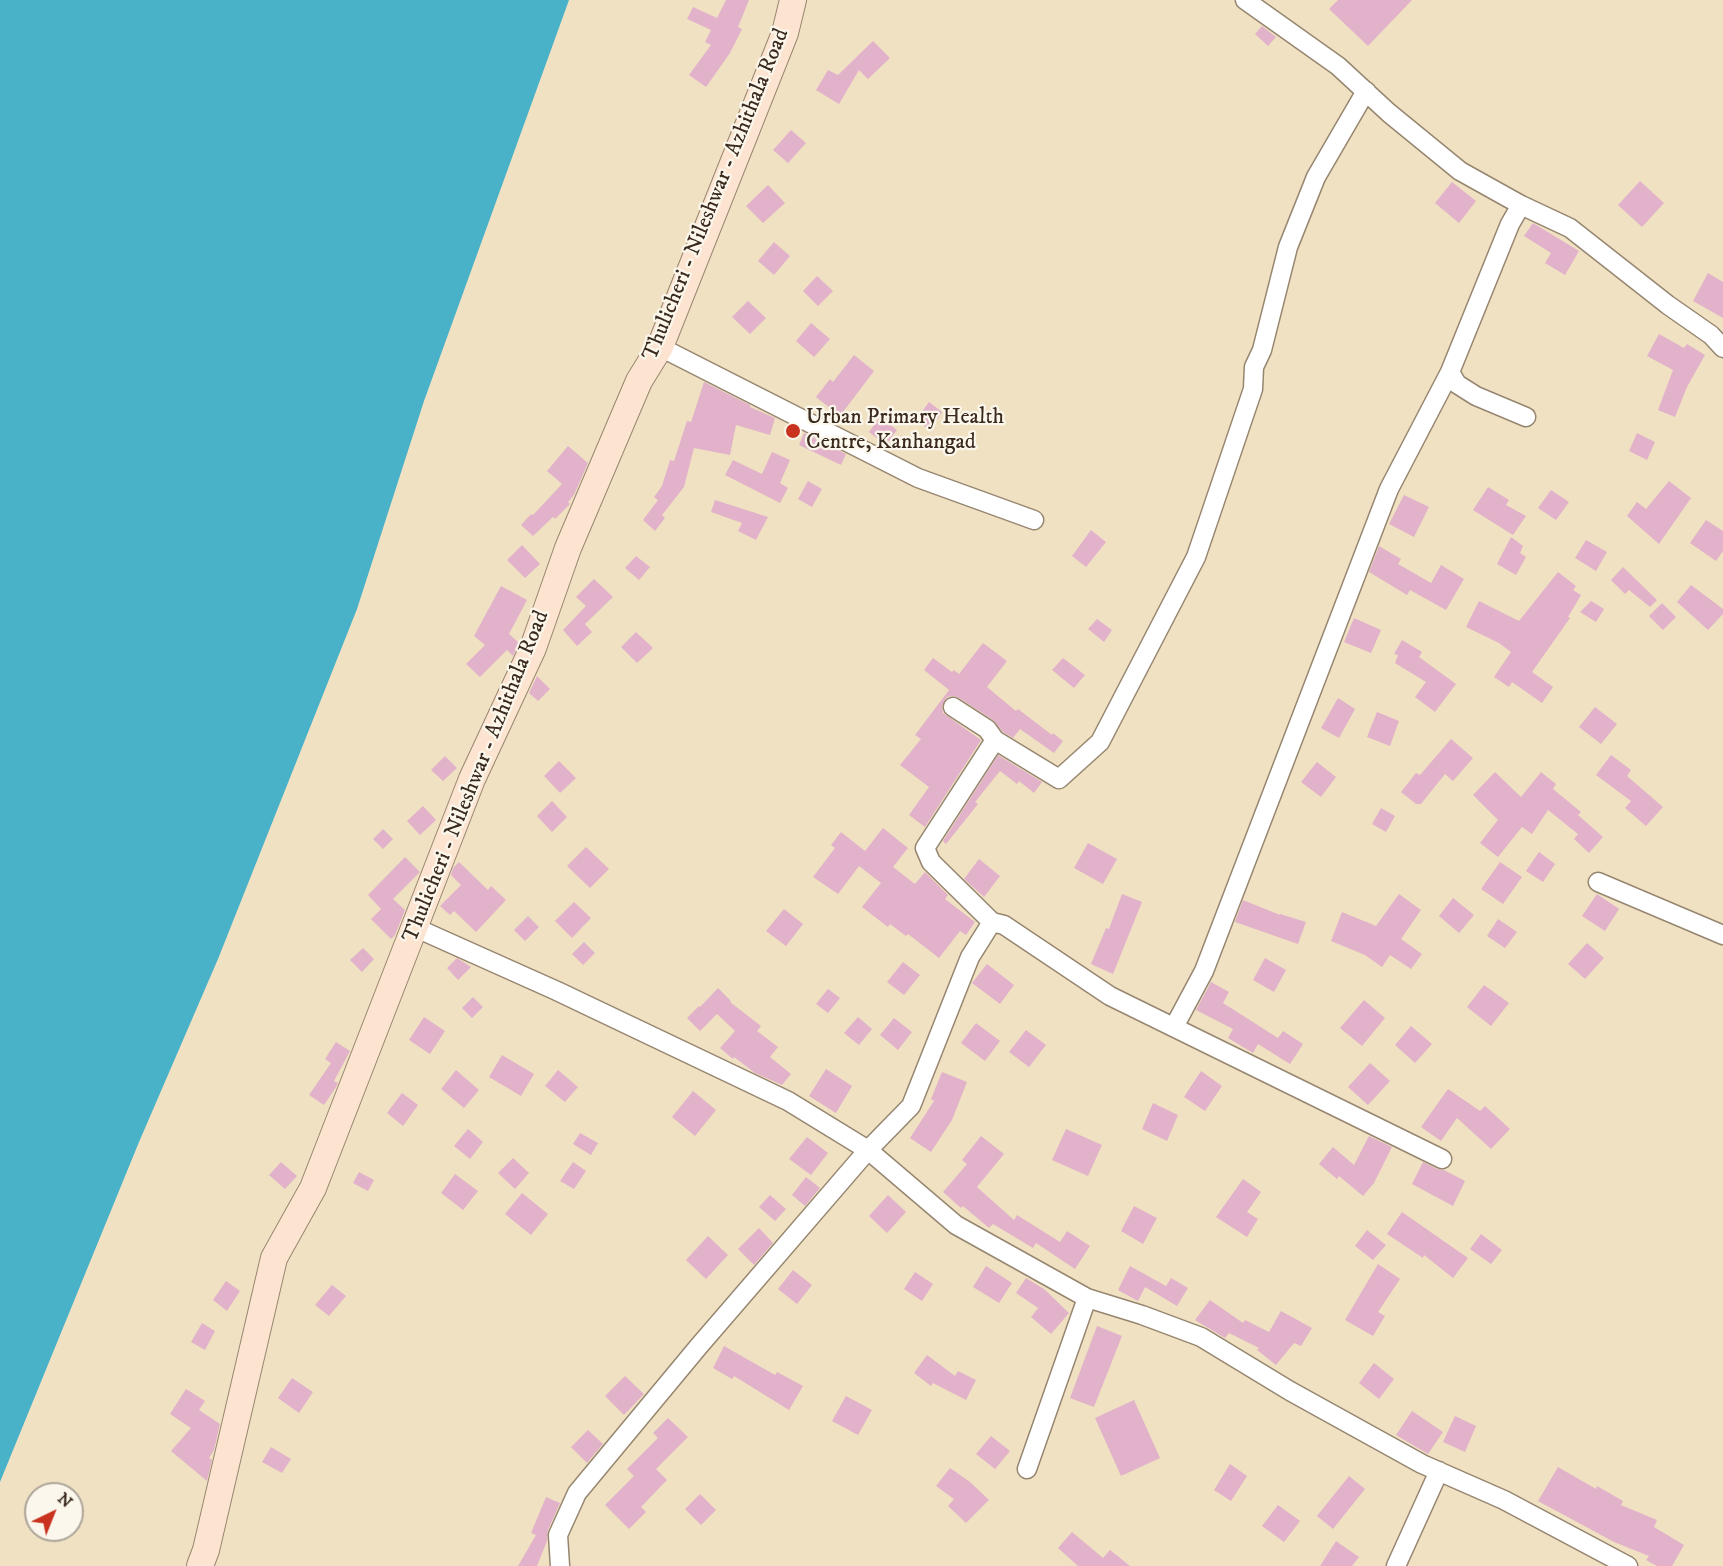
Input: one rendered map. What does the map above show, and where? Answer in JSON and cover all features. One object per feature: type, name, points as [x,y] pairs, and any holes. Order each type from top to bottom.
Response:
[{"type":"main road","name":"Thulicheri - Nileshwar - Azhithala Road","points":[[200,1566],[206,1550],[274,1258],[313,1188],[472,779],[533,648],[568,548],[639,381],[660,347],[785,33],[793,0]]},
{"type":"street","points":[[1245,0],[1338,66],[1460,171],[1521,205],[1570,228],[1668,305],[1711,335],[1723,348]]},
{"type":"street","points":[[953,707],[987,729],[995,740],[1059,779],[1100,742],[1197,557],[1253,389],[1254,367],[1262,350],[1288,247],[1316,177],[1366,91]]},
{"type":"street","points":[[1174,1027],[1204,971],[1389,489],[1450,372],[1465,329],[1510,224],[1521,205]]},
{"type":"street","points":[[660,347],[918,478],[1035,520]]},
{"type":"street","points":[[1450,372],[1457,384],[1476,396],[1526,417]]},
{"type":"street","points":[[995,740],[925,848],[932,862],[992,922],[1004,925],[1110,996],[1442,1159]]},
{"type":"street","points":[[1598,882],[1723,935]]},
{"type":"street","points":[[560,1566],[558,1535],[577,1493],[699,1346],[868,1150],[911,1106],[970,957],[992,922]]},
{"type":"street","points":[[414,927],[557,991],[788,1101],[868,1150],[956,1225],[1088,1298],[1201,1337],[1290,1391],[1439,1471],[1504,1500],[1628,1566]]},
{"type":"street","points":[[1027,1469],[1088,1298]]},
{"type":"street","points":[[1396,1566],[1439,1471]]},
{"type":"water","points":[[0,0],[569,0],[424,401],[357,609],[218,959],[139,1142],[0,1482]]},
{"type":"building","points":[[726,0],[749,0],[738,27],[742,29],[730,53],[706,87],[689,75],[711,45],[705,42],[711,30],[687,19],[693,7],[717,18]]},
{"type":"building","points":[[1338,0],[1412,0],[1368,46],[1329,9]]},
{"type":"building","points":[[1262,26],[1276,37],[1268,46],[1255,34]]},
{"type":"building","points":[[873,41],[890,58],[868,79],[859,70],[839,104],[816,90],[828,70],[838,75]]},
{"type":"building","points":[[791,130],[806,143],[788,163],[773,150]]},
{"type":"building","points":[[1640,181],[1664,203],[1642,227],[1618,205]]},
{"type":"building","points":[[1452,182],[1476,201],[1459,223],[1435,203]]},
{"type":"building","points":[[768,185],[785,203],[763,223],[746,206]]},
{"type":"building","points":[[1533,223],[1579,251],[1565,275],[1545,263],[1551,253],[1524,236]]},
{"type":"building","points":[[774,242],[790,256],[774,275],[758,261]]},
{"type":"building","points":[[1708,273],[1723,282],[1723,318],[1693,301]]},
{"type":"building","points":[[817,276],[833,291],[818,306],[803,291]]},
{"type":"building","points":[[748,301],[766,318],[750,334],[732,317]]},
{"type":"building","points":[[811,323],[830,339],[814,357],[796,341]]},
{"type":"building","points":[[1659,334],[1684,348],[1687,344],[1705,355],[1687,387],[1675,417],[1658,410],[1673,370],[1647,356]]},
{"type":"building","points":[[854,355],[874,371],[840,416],[816,397],[830,379],[833,382]]},
{"type":"building","points":[[704,382],[775,418],[770,435],[736,425],[730,455],[694,448],[684,487],[662,515],[665,518],[655,531],[643,520],[658,500],[654,497],[662,486],[670,460],[674,461],[687,421],[691,422]]},
{"type":"building","points":[[929,402],[942,412],[930,430],[916,420]]},
{"type":"building","points":[[880,417],[897,430],[886,445],[869,432]]},
{"type":"building","points":[[804,433],[846,454],[841,465],[799,445]]},
{"type":"building","points":[[1637,433],[1655,442],[1647,460],[1629,451]]},
{"type":"building","points":[[568,446],[588,463],[574,495],[568,502],[570,504],[533,536],[521,525],[562,484],[547,471]]},
{"type":"building","points":[[772,452],[790,460],[780,483],[788,488],[780,503],[725,475],[733,460],[762,474]]},
{"type":"building","points":[[808,481],[822,489],[812,507],[798,499]]},
{"type":"building","points":[[1669,481],[1691,498],[1659,544],[1627,516],[1637,502],[1646,509]]},
{"type":"building","points":[[1488,487],[1509,500],[1506,505],[1526,516],[1513,535],[1473,510]]},
{"type":"building","points":[[1551,490],[1569,502],[1556,520],[1538,508]]},
{"type":"building","points":[[1404,495],[1429,507],[1414,537],[1389,524]]},
{"type":"building","points":[[715,500],[768,517],[756,540],[738,531],[742,523],[711,512]]},
{"type":"building","points":[[1706,520],[1723,531],[1723,551],[1716,561],[1690,543]]},
{"type":"building","points":[[1091,530],[1106,542],[1086,567],[1072,556]]},
{"type":"building","points":[[1511,537],[1523,546],[1520,553],[1526,557],[1516,575],[1497,564]]},
{"type":"building","points":[[1586,540],[1607,552],[1596,571],[1575,558]]},
{"type":"building","points":[[522,545],[540,564],[525,578],[507,560]]},
{"type":"building","points":[[1379,546],[1401,559],[1398,564],[1431,583],[1441,565],[1464,579],[1446,610],[1410,590],[1407,595],[1369,572]]},
{"type":"building","points":[[636,556],[650,567],[639,580],[625,568]]},
{"type":"building","points":[[1623,567],[1657,600],[1650,607],[1629,590],[1625,594],[1611,580]]},
{"type":"building","points":[[1558,572],[1576,586],[1573,590],[1581,595],[1568,617],[1570,618],[1532,672],[1553,687],[1542,703],[1512,682],[1509,687],[1494,677],[1511,652],[1499,643],[1466,627],[1479,601],[1519,621]]},
{"type":"building","points":[[594,579],[613,597],[585,624],[592,632],[577,646],[563,630],[586,606],[576,597]]},
{"type":"building","points":[[1691,585],[1723,609],[1723,614],[1708,630],[1677,602]]},
{"type":"building","points":[[501,586],[527,600],[509,634],[519,643],[513,656],[507,650],[480,677],[466,664],[485,645],[474,636]]},
{"type":"building","points":[[1591,601],[1604,609],[1596,622],[1580,612]]},
{"type":"building","points":[[1662,603],[1676,617],[1663,630],[1649,616]]},
{"type":"building","points":[[1354,618],[1381,630],[1371,653],[1344,642]]},
{"type":"building","points":[[1097,619],[1112,630],[1104,642],[1088,629]]},
{"type":"building","points":[[636,632],[653,648],[637,663],[621,647]]},
{"type":"building","points":[[1402,640],[1422,652],[1419,657],[1456,684],[1435,712],[1415,697],[1426,682],[1395,663],[1398,655],[1394,654]]},
{"type":"building","points":[[983,643],[1007,661],[987,687],[1016,711],[1018,709],[1063,741],[1054,753],[1020,729],[1013,738],[1003,732],[993,720],[959,698],[947,697],[942,706],[943,713],[981,740],[925,827],[909,815],[929,787],[900,765],[921,739],[915,735],[949,690],[924,670],[933,658],[952,672],[954,670],[959,674]]},
{"type":"building","points":[[1063,658],[1085,675],[1074,688],[1052,670]]},
{"type":"building","points":[[537,676],[550,689],[538,701],[529,693]]},
{"type":"building","points":[[1338,698],[1355,709],[1339,738],[1321,728]]},
{"type":"building","points":[[1595,707],[1617,724],[1601,744],[1579,727]]},
{"type":"building","points":[[1377,712],[1399,721],[1390,746],[1367,737]]},
{"type":"building","points":[[1451,739],[1473,758],[1453,781],[1445,774],[1421,804],[1416,804],[1401,792],[1416,773],[1420,775]]},
{"type":"building","points":[[998,755],[1042,782],[1034,793],[1019,781],[1017,784],[1000,771],[975,802],[978,804],[946,844],[943,841]]},
{"type":"building","points":[[1611,755],[1631,770],[1627,776],[1663,807],[1646,826],[1625,808],[1631,801],[1596,775]]},
{"type":"building","points":[[445,756],[457,768],[443,781],[431,770]]},
{"type":"building","points":[[559,761],[576,778],[560,793],[544,776]]},
{"type":"building","points":[[1317,762],[1336,777],[1321,797],[1301,782]]},
{"type":"building","points":[[1495,772],[1521,797],[1541,772],[1556,784],[1553,789],[1581,812],[1578,815],[1603,837],[1589,853],[1574,839],[1578,834],[1548,810],[1532,834],[1522,827],[1498,857],[1480,843],[1498,820],[1473,795]]},
{"type":"building","points":[[552,801],[567,817],[552,832],[537,816]]},
{"type":"building","points":[[423,806],[436,820],[420,835],[407,821]]},
{"type":"building","points":[[1381,808],[1395,816],[1386,832],[1372,824]]},
{"type":"building","points":[[883,828],[908,848],[893,867],[915,884],[925,872],[948,895],[945,899],[975,922],[966,935],[960,931],[939,958],[908,934],[906,936],[890,924],[888,927],[862,907],[881,883],[859,866],[838,894],[813,877],[835,848],[831,845],[841,832],[865,851]]},
{"type":"building","points":[[383,829],[393,839],[383,849],[373,839]]},
{"type":"building","points":[[1088,843],[1117,859],[1103,884],[1074,868]]},
{"type":"building","points":[[586,847],[609,869],[590,888],[567,866]]},
{"type":"building","points":[[1539,852],[1555,864],[1543,882],[1526,871]]},
{"type":"building","points":[[405,857],[420,872],[393,899],[405,910],[395,935],[391,939],[371,919],[381,909],[368,895]]},
{"type":"building","points":[[979,859],[1000,876],[984,897],[964,879]]},
{"type":"building","points":[[459,862],[488,890],[491,886],[506,900],[476,932],[454,911],[450,915],[440,906],[461,885],[451,875],[453,868]]},
{"type":"building","points":[[1500,862],[1522,877],[1503,904],[1481,889]]},
{"type":"building","points":[[1122,894],[1142,902],[1113,974],[1091,964],[1106,928],[1109,929]]},
{"type":"building","points":[[1399,894],[1421,910],[1401,939],[1422,954],[1411,969],[1390,955],[1382,967],[1365,955],[1331,941],[1342,912],[1376,926]]},
{"type":"building","points":[[1597,894],[1619,909],[1605,931],[1582,916]]},
{"type":"building","points":[[1453,898],[1474,915],[1459,933],[1439,916]]},
{"type":"building","points":[[1243,900],[1280,915],[1306,922],[1298,944],[1235,922]]},
{"type":"building","points":[[574,902],[591,918],[572,938],[555,921]]},
{"type":"building","points":[[784,909],[803,924],[786,946],[766,931]]},
{"type":"building","points":[[528,916],[539,927],[525,941],[514,930]]},
{"type":"building","points":[[1498,919],[1517,932],[1505,948],[1487,936]]},
{"type":"building","points":[[584,942],[595,953],[583,965],[572,954]]},
{"type":"building","points":[[1587,943],[1604,958],[1585,979],[1568,964]]},
{"type":"building","points":[[363,948],[374,959],[362,972],[350,960]]},
{"type":"building","points":[[457,958],[471,967],[458,980],[447,968]]},
{"type":"building","points":[[1265,958],[1286,970],[1274,992],[1253,980]]},
{"type":"building","points":[[903,962],[920,975],[904,995],[887,982]]},
{"type":"building","points":[[987,964],[1014,985],[1000,1004],[972,983]]},
{"type":"building","points":[[1211,982],[1229,992],[1223,1003],[1278,1038],[1283,1031],[1303,1044],[1290,1064],[1258,1044],[1253,1053],[1228,1038],[1233,1029],[1196,1010]]},
{"type":"building","points":[[1484,985],[1509,1003],[1491,1026],[1467,1007]]},
{"type":"building","points":[[718,988],[730,1002],[761,1026],[757,1031],[778,1047],[770,1057],[791,1074],[782,1085],[755,1073],[720,1048],[735,1031],[717,1014],[700,1031],[687,1018]]},
{"type":"building","points":[[828,989],[840,998],[828,1013],[816,1004]]},
{"type":"building","points":[[473,997],[483,1007],[472,1018],[462,1008]]},
{"type":"building","points":[[1364,1000],[1385,1018],[1362,1046],[1340,1028]]},
{"type":"building","points":[[424,1017],[445,1031],[430,1054],[409,1040]]},
{"type":"building","points":[[858,1017],[872,1029],[859,1045],[844,1033]]},
{"type":"building","points":[[894,1018],[912,1032],[898,1050],[880,1035]]},
{"type":"building","points":[[976,1023],[1000,1041],[985,1061],[961,1043]]},
{"type":"building","points":[[1411,1026],[1432,1044],[1415,1063],[1395,1045]]},
{"type":"building","points":[[1026,1030],[1046,1045],[1029,1067],[1009,1052]]},
{"type":"building","points":[[336,1042],[350,1051],[334,1081],[338,1083],[324,1105],[309,1095],[331,1063],[325,1059]]},
{"type":"building","points":[[502,1055],[534,1074],[521,1096],[489,1077]]},
{"type":"building","points":[[1370,1063],[1390,1081],[1368,1105],[1348,1087]]},
{"type":"building","points":[[826,1069],[852,1086],[836,1113],[809,1096]]},
{"type":"building","points":[[456,1070],[479,1090],[464,1108],[441,1089]]},
{"type":"building","points":[[558,1070],[578,1087],[565,1102],[545,1086]]},
{"type":"building","points":[[1201,1071],[1222,1086],[1205,1111],[1184,1097]]},
{"type":"building","points":[[942,1072],[967,1082],[952,1120],[931,1152],[910,1138],[934,1101],[931,1099]]},
{"type":"building","points":[[1448,1089],[1480,1111],[1485,1106],[1510,1129],[1491,1149],[1457,1118],[1441,1141],[1421,1127]]},
{"type":"building","points":[[693,1091],[716,1110],[695,1136],[672,1117]]},
{"type":"building","points":[[402,1093],[418,1105],[403,1126],[387,1113]]},
{"type":"building","points":[[1153,1103],[1178,1115],[1167,1141],[1142,1129]]},
{"type":"building","points":[[468,1129],[483,1142],[470,1159],[454,1146]]},
{"type":"building","points":[[1066,1129],[1102,1145],[1088,1176],[1052,1160]]},
{"type":"building","points":[[580,1133],[598,1143],[591,1155],[573,1144]]},
{"type":"building","points":[[981,1136],[1004,1154],[977,1187],[1014,1220],[1017,1215],[1060,1242],[1067,1231],[1090,1246],[1075,1269],[1036,1243],[1033,1248],[993,1224],[989,1228],[943,1192],[967,1164],[962,1160]]},
{"type":"building","points":[[1369,1136],[1392,1147],[1374,1183],[1363,1196],[1339,1176],[1337,1179],[1319,1164],[1333,1147],[1354,1165]]},
{"type":"building","points":[[807,1137],[828,1153],[811,1175],[789,1159]]},
{"type":"building","points":[[513,1158],[529,1173],[515,1189],[498,1173]]},
{"type":"building","points":[[281,1162],[297,1176],[285,1189],[269,1175]]},
{"type":"building","points":[[573,1162],[586,1171],[574,1189],[560,1181]]},
{"type":"building","points":[[1423,1162],[1465,1181],[1453,1206],[1412,1184]]},
{"type":"building","points":[[359,1172],[374,1180],[368,1191],[353,1183]]},
{"type":"building","points":[[455,1174],[478,1191],[463,1210],[441,1193]]},
{"type":"building","points":[[806,1177],[820,1188],[805,1206],[792,1195]]},
{"type":"building","points":[[1243,1179],[1261,1192],[1247,1212],[1258,1219],[1247,1237],[1216,1217]]},
{"type":"building","points":[[522,1193],[548,1214],[531,1235],[505,1214]]},
{"type":"building","points":[[770,1195],[786,1209],[775,1221],[759,1207]]},
{"type":"building","points":[[888,1195],[906,1212],[887,1233],[869,1216]]},
{"type":"building","points":[[1134,1206],[1157,1218],[1143,1244],[1121,1231]]},
{"type":"building","points":[[1402,1212],[1468,1258],[1453,1278],[1424,1255],[1423,1258],[1387,1234]]},
{"type":"building","points":[[759,1228],[773,1243],[754,1265],[738,1249]]},
{"type":"building","points":[[1367,1230],[1386,1245],[1373,1260],[1355,1246]]},
{"type":"building","points":[[1481,1234],[1502,1250],[1491,1264],[1470,1249]]},
{"type":"building","points":[[708,1236],[728,1255],[706,1279],[686,1260]]},
{"type":"building","points":[[1378,1264],[1400,1279],[1378,1312],[1385,1316],[1373,1336],[1345,1320]]},
{"type":"building","points":[[986,1266],[1012,1283],[999,1303],[973,1287]]},
{"type":"building","points":[[1130,1266],[1166,1286],[1171,1278],[1188,1288],[1177,1306],[1145,1287],[1138,1301],[1118,1290]]},
{"type":"building","points":[[793,1270],[812,1285],[797,1304],[778,1289]]},
{"type":"building","points":[[915,1272],[933,1284],[922,1301],[904,1289]]},
{"type":"building","points":[[1026,1278],[1044,1289],[1069,1313],[1051,1334],[1031,1317],[1038,1308],[1016,1293]]},
{"type":"building","points":[[226,1281],[240,1291],[227,1311],[213,1300]]},
{"type":"building","points":[[332,1285],[346,1296],[329,1316],[315,1305]]},
{"type":"building","points":[[1210,1300],[1243,1323],[1245,1320],[1269,1332],[1281,1311],[1312,1328],[1301,1346],[1294,1343],[1276,1365],[1257,1350],[1259,1348],[1229,1333],[1225,1338],[1195,1320]]},
{"type":"building","points":[[202,1323],[215,1331],[205,1350],[191,1342]]},
{"type":"building","points":[[1097,1326],[1122,1336],[1094,1407],[1070,1398]]},
{"type":"building","points":[[724,1346],[775,1375],[777,1372],[803,1386],[789,1410],[734,1376],[732,1379],[713,1368]]},
{"type":"building","points":[[927,1355],[955,1376],[958,1371],[976,1380],[966,1400],[933,1383],[931,1386],[914,1373]]},
{"type":"building","points":[[1374,1363],[1394,1379],[1379,1399],[1359,1383]]},
{"type":"building","points":[[625,1376],[644,1394],[624,1415],[605,1396]]},
{"type":"building","points":[[292,1378],[313,1392],[299,1413],[278,1398]]},
{"type":"building","points":[[186,1389],[205,1401],[199,1410],[220,1424],[214,1450],[209,1458],[212,1460],[207,1481],[171,1451],[191,1428],[170,1414]]},
{"type":"building","points":[[846,1396],[872,1410],[858,1435],[832,1421]]},
{"type":"building","points":[[1134,1400],[1160,1458],[1121,1476],[1095,1418]]},
{"type":"building","points":[[1412,1411],[1443,1432],[1428,1454],[1396,1435]]},
{"type":"building","points":[[1455,1416],[1476,1426],[1465,1452],[1443,1442]]},
{"type":"building","points":[[668,1418],[688,1437],[656,1469],[667,1480],[641,1507],[646,1512],[629,1529],[605,1505],[634,1476],[627,1469],[658,1438],[653,1433]]},
{"type":"building","points":[[588,1430],[603,1444],[587,1463],[571,1447]]},
{"type":"building","points":[[991,1436],[1010,1451],[995,1469],[976,1454]]},
{"type":"building","points":[[271,1447],[291,1459],[282,1473],[262,1462]]},
{"type":"building","points":[[1230,1464],[1247,1476],[1231,1501],[1214,1490]]},
{"type":"building","points":[[1558,1467],[1596,1489],[1597,1486],[1623,1501],[1621,1505],[1657,1520],[1654,1527],[1684,1545],[1672,1566],[1657,1566],[1646,1560],[1649,1556],[1614,1542],[1538,1501]]},
{"type":"building","points":[[950,1468],[970,1482],[989,1500],[966,1523],[948,1506],[954,1499],[936,1486]]},
{"type":"building","points":[[1349,1476],[1365,1489],[1333,1529],[1317,1516]]},
{"type":"building","points":[[700,1494],[716,1510],[701,1525],[685,1509]]},
{"type":"building","points":[[546,1497],[560,1503],[548,1530],[547,1541],[537,1566],[518,1566],[536,1535],[531,1533]]},
{"type":"building","points":[[1278,1505],[1300,1521],[1284,1542],[1262,1526]]},
{"type":"building","points":[[1072,1532],[1103,1558],[1110,1550],[1130,1566],[1078,1566],[1058,1548]]},
{"type":"building","points":[[1336,1541],[1359,1557],[1352,1566],[1320,1566]]},
{"type":"place","name":"Urban Primary Health Centre, Kanhangad","points":[[793,431]]}]
